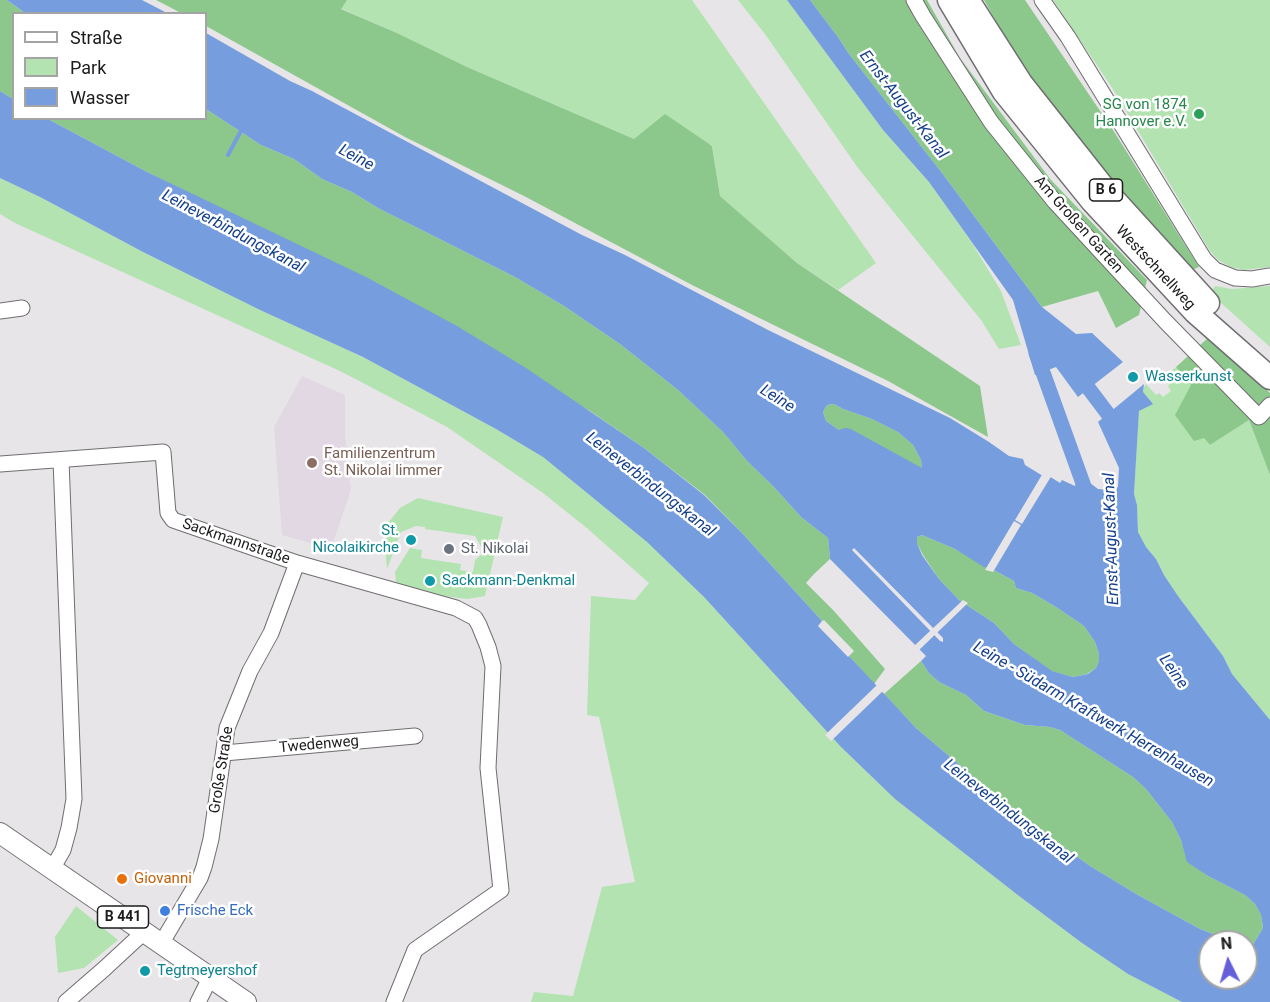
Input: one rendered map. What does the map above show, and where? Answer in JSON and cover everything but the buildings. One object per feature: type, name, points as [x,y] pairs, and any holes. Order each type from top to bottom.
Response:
[{"type":"highway","name":"Westschnellweg","points":[[949,0],[1004,92],[1092,201],[1195,312],[1269,370]]},
{"type":"highway","name":"Westschnellweg","points":[[968,0],[1021,83],[1108,193],[1269,370]]},
{"type":"main road","name":"B 441","points":[[0,833],[246,1002]]},
{"type":"street","name":"Am Großen Garten","points":[[914,0],[991,122],[1055,202],[1165,321],[1259,417],[1270,405]]},
{"type":"street","points":[[1042,0],[1068,37],[1204,259],[1215,270],[1235,278],[1252,279],[1270,276]]},
{"type":"street","points":[[0,311],[22,308]]},
{"type":"street","name":"Sackmannstraße","points":[[61,460],[164,452],[168,513],[173,520],[297,562],[456,608],[470,615],[479,625],[492,660],[488,768],[501,890],[415,950],[394,1002]]},
{"type":"street","points":[[0,464],[61,460],[74,799],[63,850],[52,869]]},
{"type":"street","name":"Große Straße","points":[[161,944],[200,878],[204,867],[211,839],[227,729],[250,671],[271,633],[297,562]]},
{"type":"street","name":"Twedenweg","points":[[224,753],[415,736]]},
{"type":"street","points":[[66,1002],[144,932]]},
{"type":"street","points":[[198,1002],[210,978]]},
{"type":"shaded area","name":"Familienzentrum St. Nikolai limmer","points":[[302,376],[345,395],[345,436],[351,490],[331,549],[282,535],[274,427]]},
{"type":"green space","points":[[0,0],[7,0],[24,12],[12,12],[12,98],[0,91]]},
{"type":"green space","points":[[156,0],[347,0],[341,9],[467,67],[634,139],[665,114],[712,146],[720,196],[797,263],[980,386],[988,437],[888,381],[692,285],[524,196],[405,137],[207,27],[207,12],[179,12]]},
{"type":"green space","points":[[347,0],[692,0],[876,263],[838,290],[797,263],[720,196],[712,145],[634,139],[467,67],[340,8]]},
{"type":"green space","points":[[738,0],[787,0],[883,130],[929,182],[972,243],[1001,291],[1021,345],[999,349],[981,320],[858,168],[765,34]]},
{"type":"green space","points":[[810,0],[927,0],[960,58],[1051,180],[1147,280],[1139,315],[1116,328],[1098,291],[1042,307]]},
{"type":"green space","points":[[984,0],[1025,0],[1113,130],[1199,267],[1190,271],[1100,165],[1020,64]]},
{"type":"green space","name":"SG von 1874 Hannover e.V.","points":[[1053,0],[1270,0],[1270,267],[1244,270],[1231,267],[1218,260],[1210,251],[1111,86]]},
{"type":"green space","points":[[207,110],[261,145],[294,159],[322,179],[352,192],[378,208],[515,277],[564,306],[620,344],[678,390],[723,432],[747,461],[801,517],[828,538],[830,559],[806,583],[885,669],[874,684],[849,656],[854,651],[824,620],[822,621],[705,495],[644,448],[590,411],[201,199],[50,120],[207,120]]},
{"type":"green space","points":[[0,178],[260,310],[363,357],[543,457],[647,542],[704,597],[841,747],[895,799],[1082,943],[1128,974],[1182,1002],[531,1002],[534,992],[573,996],[602,887],[635,882],[599,717],[587,715],[591,596],[635,600],[649,583],[543,493],[447,427],[342,372],[15,223],[0,214]]},
{"type":"green space","points":[[1215,286],[1232,289],[1270,286],[1270,347],[1210,293]]},
{"type":"green space","points":[[1209,337],[1270,393],[1270,475],[1249,420],[1210,445],[1204,438],[1194,441],[1175,415],[1191,385],[1176,367]]},
{"type":"green space","points":[[1176,367],[1191,385],[1204,438],[1210,445],[1249,420],[1270,475],[1270,720],[1232,674],[1223,656],[1178,596],[1138,532],[1137,505],[1134,494],[1139,411],[1144,387],[1146,384],[1156,395],[1159,393],[1163,397],[1171,391],[1168,386],[1170,384],[1164,378]]},
{"type":"green space","points":[[834,404],[898,432],[913,445],[921,460],[922,472],[916,474],[890,466],[826,421],[823,412],[827,405]]},
{"type":"green space","points":[[418,498],[503,517],[485,596],[467,599],[429,594],[396,582],[395,572],[410,548],[422,550],[421,558],[461,564],[460,570],[473,572],[475,560],[481,555],[482,548],[475,536],[416,526],[401,532],[387,569],[385,543],[388,523],[400,508]]},
{"type":"green space","points":[[922,535],[955,549],[1014,581],[1016,588],[1032,593],[1084,626],[1095,642],[1099,654],[1096,668],[1087,674],[1073,677],[1051,671],[1014,644],[994,623],[959,600],[939,579],[917,543],[917,537]]},
{"type":"green space","points":[[921,661],[939,682],[966,695],[984,711],[1025,725],[1060,730],[1133,777],[1146,789],[1172,822],[1188,862],[1208,876],[1245,895],[1255,904],[1261,915],[1263,928],[1258,936],[1258,930],[1200,929],[1090,866],[1030,823],[982,784],[916,728],[884,694]]},
{"type":"green space","points":[[76,906],[118,940],[84,968],[58,973],[55,937]]},
{"type":"water","points":[[7,0],[142,0],[165,12],[24,12]]},
{"type":"water","points":[[787,0],[810,0],[1042,307],[1076,334],[1092,333],[1123,362],[1078,397],[1056,367],[1035,375],[1013,300],[929,182],[883,130]]},
{"type":"water","points":[[207,34],[290,81],[582,235],[768,330],[950,418],[1009,456],[1023,459],[1025,465],[1060,483],[1062,480],[1075,486],[1077,481],[1073,471],[1082,469],[1090,483],[1098,489],[1109,490],[1118,487],[1119,468],[1098,422],[1144,384],[1143,392],[1153,404],[1139,411],[1134,494],[1137,505],[1138,532],[1178,596],[1223,656],[1232,674],[1270,720],[1270,1002],[1182,1002],[1128,974],[1019,896],[895,799],[841,747],[704,597],[647,542],[543,457],[363,357],[260,310],[0,178],[0,91],[12,98],[12,120],[50,120],[147,172],[366,277],[457,326],[526,368],[644,448],[704,495],[742,533],[822,621],[818,626],[916,728],[1030,823],[1090,866],[1203,930],[1198,930],[1198,990],[1258,990],[1258,936],[1263,928],[1261,915],[1255,904],[1245,895],[1187,862],[1181,840],[1172,822],[1146,789],[1133,777],[1060,730],[1025,725],[984,711],[966,695],[939,682],[921,661],[926,656],[830,559],[828,538],[801,517],[747,461],[723,432],[678,390],[620,344],[564,306],[515,277],[378,208],[352,192],[322,179],[294,159],[261,145],[207,110]],"holes":[[[834,404],[898,432],[913,445],[921,460],[922,472],[916,474],[890,466],[826,421],[823,412],[827,405]],[[922,535],[955,549],[984,567],[1014,581],[1016,588],[1032,593],[1084,626],[1095,642],[1099,654],[1096,668],[1088,674],[1073,677],[1052,671],[1014,644],[994,623],[959,600],[939,579],[922,555],[917,537]],[[854,548],[943,638],[943,642],[940,641],[852,550]]]},
{"type":"pier","points":[[1043,473],[1052,475],[1022,524],[1015,520]]},
{"type":"pier","points":[[1014,521],[1021,525],[993,572],[985,570]]},
{"type":"pier","points":[[963,600],[968,603],[917,652],[913,647]]},
{"type":"pier","points":[[878,684],[884,690],[831,741],[825,735]]},
{"type":"waterway","points":[[228,155],[242,129]]},
{"type":"waterway","name":"Ernst-August-Kanal","points":[[1036,353],[1085,489]]},
{"type":"waterway","name":"Ernst-August-Kanal","points":[[1077,373],[1108,414],[1118,432]]},
{"type":"waterway","name":"Leine","points":[[846,440],[928,485]]},
{"type":"place","name":"SG von 1874 Hannover e.V.","points":[[1199,114]]},
{"type":"place","name":"Wasserkunst","points":[[1133,377]]},
{"type":"place","name":"Familienzentrum St. Nikolai limmer","points":[[312,463]]},
{"type":"place","name":"St. Nicolaikirche","points":[[411,540]]},
{"type":"place","name":"St. Nikolai","points":[[449,549]]},
{"type":"place","name":"Sackmann-Denkmal","points":[[430,581]]},
{"type":"place","name":"Giovanni","points":[[122,879]]},
{"type":"place","name":"Frische Eck","points":[[165,911]]},
{"type":"place","name":"Tegtmeyershof","points":[[145,971]]},
{"type":"water label","name":"Leineverbindungskanal","points":[[233,232]]},
{"type":"water label","name":"Leineverbindungskanal","points":[[650,485]]},
{"type":"water label","name":"Leine - Südarm Kraftwerk Herrenhausen","points":[[1093,715]]},
{"type":"water label","name":"Leineverbindungskanal","points":[[1008,812]]}]
